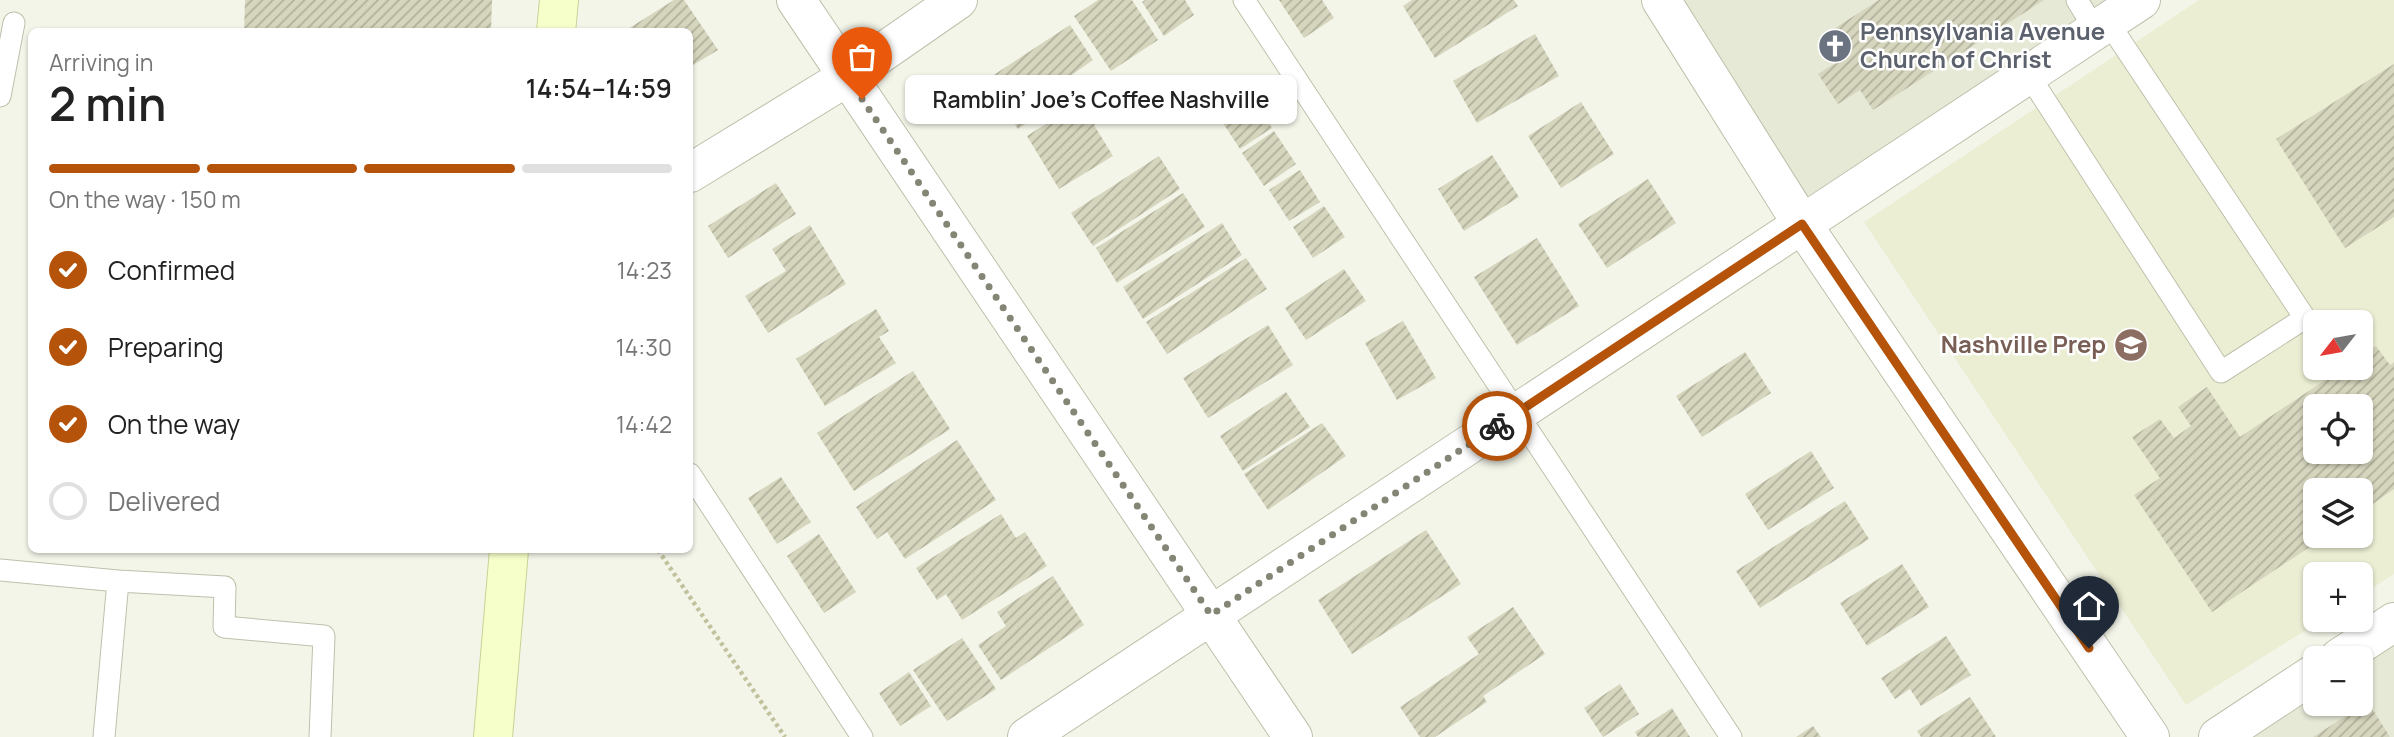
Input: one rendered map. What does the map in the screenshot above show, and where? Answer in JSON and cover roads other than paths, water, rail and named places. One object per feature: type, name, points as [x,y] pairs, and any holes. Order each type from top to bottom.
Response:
[{"type":"main road","points":[[556,28],[559,0]]},
{"type":"main road","points":[[493,737],[509,553]]},
{"type":"street","points":[[796,0],[1293,737]]},
{"type":"street","points":[[693,171],[847,77],[958,0]]},
{"type":"street","points":[[1661,0],[1802,224],[2150,737]]},
{"type":"street","points":[[1027,737],[2028,74],[2093,17],[2141,0]]},
{"type":"street","points":[[2357,646],[2394,622]]},
{"type":"street","points":[[2218,737],[2303,681]]},
{"type":"lane","points":[[1244,0],[1731,737]]},
{"type":"lane","points":[[2028,74],[2221,372],[2305,318],[2093,17]]},
{"type":"lane","points":[[0,96],[14,23]]},
{"type":"lane","points":[[693,479],[862,737]]},
{"type":"lane","points":[[0,570],[225,587],[224,627],[324,636],[320,737]]},
{"type":"lane","points":[[104,737],[118,581]]},
{"type":"place","name":"Pennsylvania Avenue Church of Christ","points":[[1835,46]]},
{"type":"place","name":"Ramblin’ Joe’s Coffee Nashville","points":[[862,99]]},
{"type":"place","name":"Nashville Prep","points":[[2131,345]]}]
